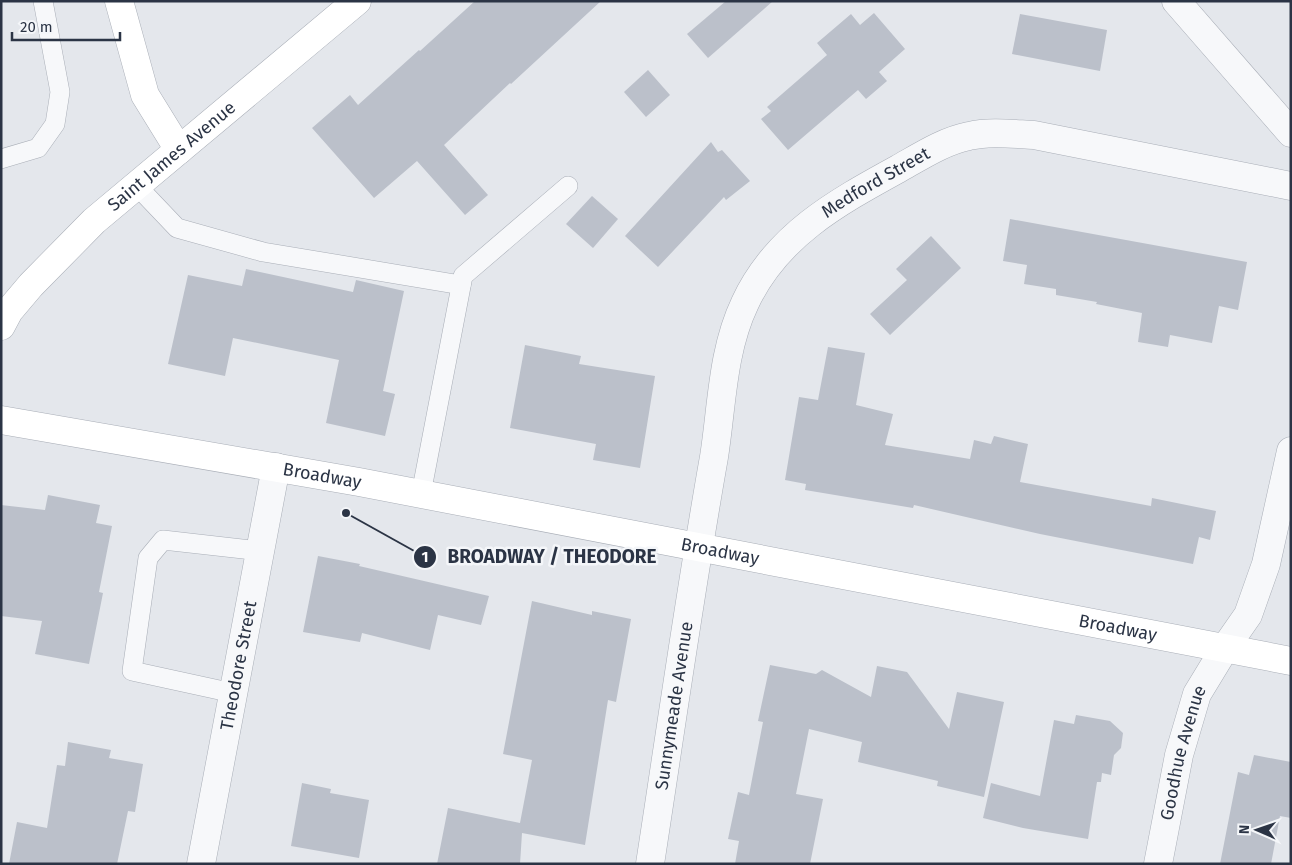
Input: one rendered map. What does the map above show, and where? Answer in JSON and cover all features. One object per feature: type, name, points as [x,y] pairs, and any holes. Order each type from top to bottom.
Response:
[{"type":"main road","points":[[119,1],[145,95],[179,150]]},
{"type":"main road","name":"Saint James Avenue","points":[[1,326],[9,311],[55,260],[94,221],[357,1]]},
{"type":"main road","name":"Broadway","points":[[1,420],[422,494],[1291,661]]},
{"type":"street","points":[[1176,1],[1291,133]]},
{"type":"street","name":"Medford Street","points":[[698,548],[720,422],[728,353],[737,320],[766,266],[804,227],[853,194],[947,143],[970,136],[991,134],[1034,135],[1291,186]]},
{"type":"street","name":"Goodhue Avenue","points":[[1158,864],[1179,755],[1197,694],[1248,614],[1266,564],[1291,451]]},
{"type":"street","name":"Theodore Street","points":[[201,864],[276,467]]},
{"type":"street","name":"Sunnymeade Avenue","points":[[650,864],[698,548]]},
{"type":"lane","points":[[1,159],[38,148],[55,124],[60,92],[43,1]]},
{"type":"lane","points":[[136,186],[177,228],[263,252],[462,285]]},
{"type":"lane","points":[[422,494],[463,276],[568,186]]},
{"type":"lane","points":[[233,693],[132,671],[148,558],[163,540],[260,551]]},
{"type":"building","points":[[475,1],[601,1],[444,145],[488,195],[465,215],[417,161],[374,198],[312,128],[350,95],[358,105]]},
{"type":"building","points":[[726,1],[773,1],[708,58],[687,34]]},
{"type":"building","points":[[874,13],[905,49],[879,72],[887,81],[866,99],[858,90],[788,150],[761,119],[771,111],[767,107],[827,55],[817,43],[851,14],[860,25]]},
{"type":"building","points":[[1020,14],[1107,30],[1100,71],[1012,54]]},
{"type":"building","points":[[648,70],[670,95],[646,117],[624,92]]},
{"type":"building","points":[[711,142],[718,152],[722,150],[750,181],[726,200],[724,197],[658,267],[625,236]]},
{"type":"building","points":[[592,196],[618,219],[593,248],[566,224]]},
{"type":"building","points":[[1010,219],[1247,262],[1238,310],[1219,306],[1212,343],[1170,335],[1168,347],[1138,342],[1142,313],[1096,304],[1097,302],[1056,295],[1056,289],[1024,284],[1027,265],[1003,261]]},
{"type":"building","points":[[931,236],[961,268],[890,335],[870,314],[907,280],[896,269]]},
{"type":"building","points":[[246,269],[353,292],[356,280],[404,291],[383,391],[395,394],[385,436],[326,423],[339,360],[233,338],[225,376],[168,364],[188,275],[242,286]]},
{"type":"building","points":[[525,345],[581,356],[579,364],[655,376],[640,468],[593,460],[596,444],[510,428]]},
{"type":"building","points":[[828,347],[865,353],[856,405],[893,414],[885,445],[970,459],[974,440],[991,444],[994,436],[1028,444],[1020,482],[1151,506],[1152,498],[1216,511],[1210,540],[1199,537],[1193,564],[1040,534],[914,505],[913,508],[805,490],[806,484],[785,480],[799,397],[818,400]]},
{"type":"building","points":[[48,495],[100,505],[96,523],[112,526],[99,592],[103,593],[89,664],[35,654],[42,621],[1,616],[1,505],[45,510]]},
{"type":"building","points":[[318,556],[360,564],[359,566],[489,596],[481,625],[438,615],[430,650],[362,633],[360,642],[303,632]]},
{"type":"building","points":[[532,601],[592,615],[592,611],[631,619],[616,702],[608,700],[585,845],[522,833],[520,864],[437,864],[448,808],[520,823],[532,760],[503,754]]},
{"type":"building","points":[[770,665],[816,674],[822,670],[871,697],[877,666],[907,672],[949,729],[957,692],[1004,702],[984,797],[937,786],[938,781],[858,762],[862,742],[809,729],[796,794],[823,799],[810,864],[735,864],[739,841],[728,839],[738,792],[749,795],[763,722],[758,721]]},
{"type":"building","points":[[1076,715],[1110,721],[1123,733],[1121,748],[1114,755],[1111,775],[1102,773],[1101,782],[1097,782],[1088,839],[1023,828],[983,818],[991,783],[1040,796],[1054,720],[1074,724]]},
{"type":"building","points":[[68,742],[111,750],[109,758],[143,764],[135,812],[128,811],[117,864],[9,864],[17,822],[47,828],[57,765],[65,766]]},
{"type":"building","points":[[1254,755],[1291,762],[1291,818],[1280,816],[1271,864],[1220,864],[1238,772],[1249,775]]},
{"type":"building","points":[[302,783],[331,789],[330,793],[369,800],[359,858],[291,846]]},
{"type":"place","name":"BROADWAY / THEODORE","points":[[346,513]]}]
